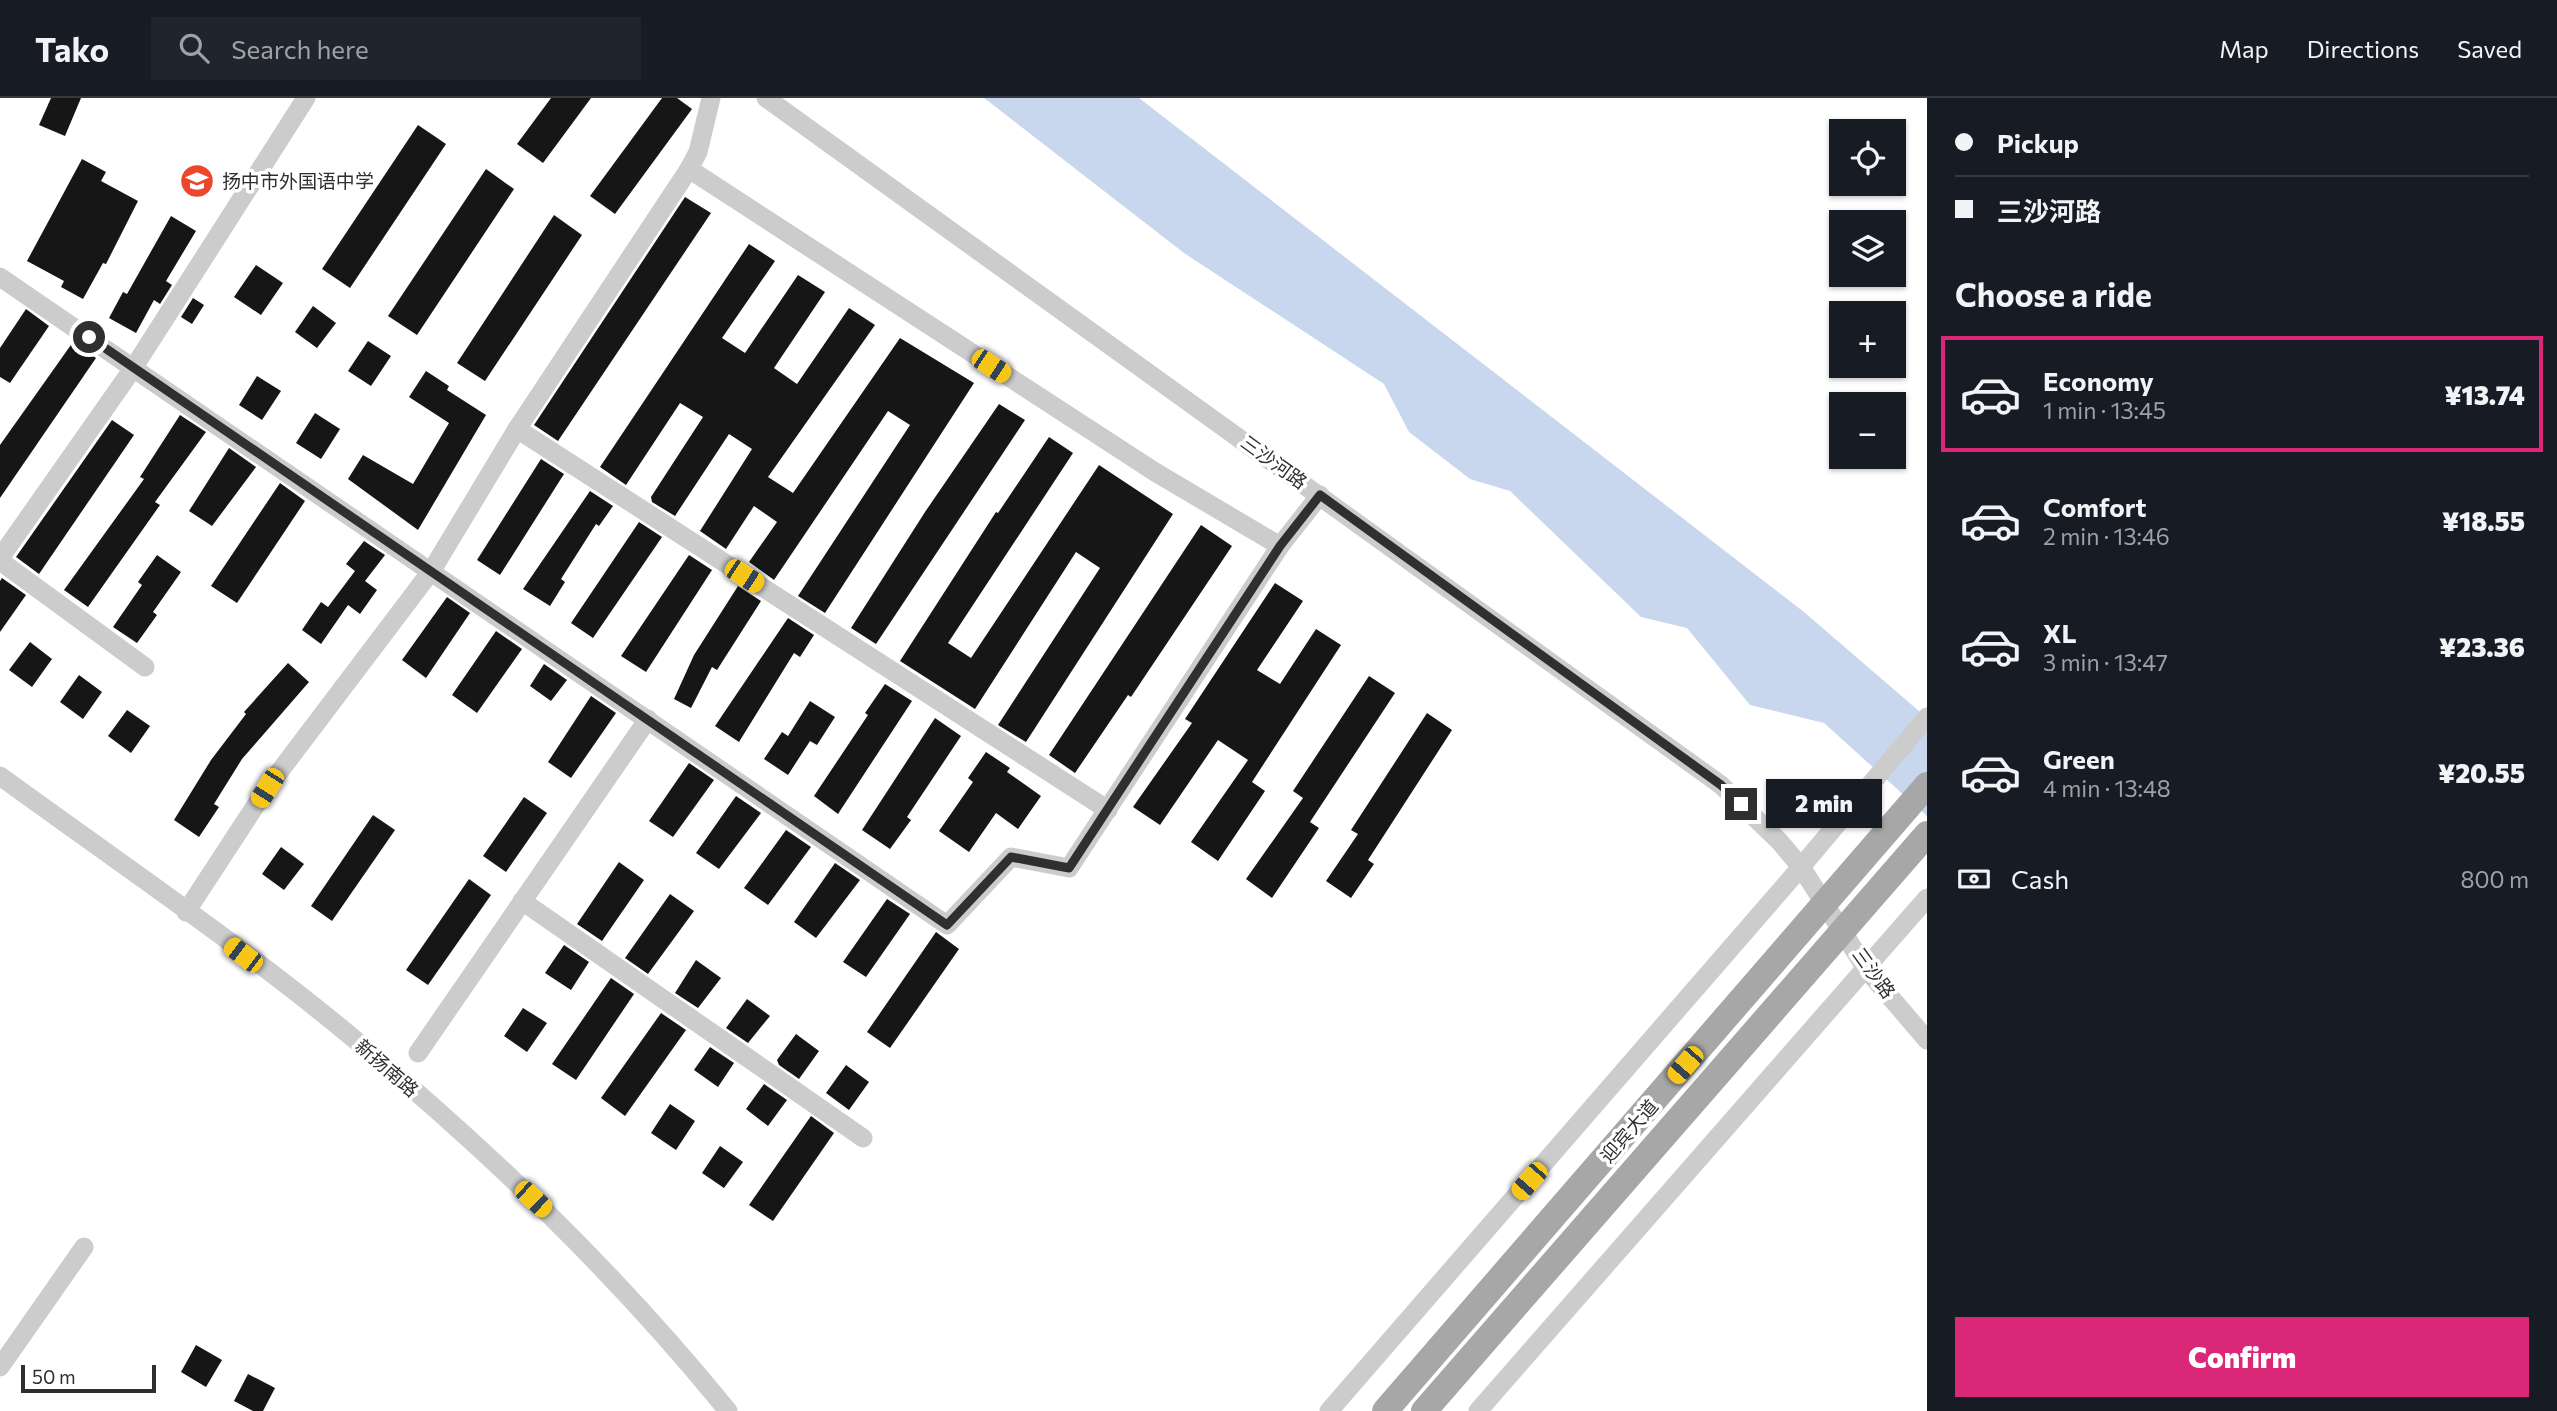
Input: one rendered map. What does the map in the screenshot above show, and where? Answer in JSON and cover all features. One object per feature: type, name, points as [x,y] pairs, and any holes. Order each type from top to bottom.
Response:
[{"type":"main road","name":"迎宾大道","points":[[1385,1411],[1927,785]]},
{"type":"main road","name":"迎宾大道","points":[[1424,1411],[1923,839]]},
{"type":"main road","points":[[1598,1167],[1621,1187]]},
{"type":"street","points":[[145,667],[0,560],[134,367],[306,98]]},
{"type":"street","points":[[186,912],[267,788],[432,570],[517,429],[688,169],[698,152],[710,98]]},
{"type":"street","name":"三沙河路","points":[[766,98],[1721,785],[1780,842],[1825,903]]},
{"type":"street","points":[[688,169],[1154,472],[1280,546]]},
{"type":"street","points":[[0,277],[432,570],[947,925],[1011,857],[1069,868],[1280,546],[1320,495]]},
{"type":"street","points":[[517,429],[1108,810]]},
{"type":"street","points":[[1329,1411],[1801,867],[1927,717]]},
{"type":"street","points":[[418,1053],[648,719]]},
{"type":"street","name":"新扬南路","points":[[0,776],[351,1037],[462,1132],[586,1249],[662,1330],[728,1411]]},
{"type":"street","points":[[1478,1411],[1867,970],[1927,898]]},
{"type":"street","points":[[522,901],[863,1138]]},
{"type":"street","name":"三沙路","points":[[1825,903],[1867,970],[1927,1040]]},
{"type":"street","points":[[0,1367],[84,1247]]},
{"type":"water","points":[[984,98],[1139,98],[1804,612],[1927,718],[1927,816],[1824,723],[1750,705],[1687,628],[1641,617],[1510,491],[1470,479],[1409,432],[1384,384],[1184,253]]},
{"type":"building","points":[[51,98],[81,98],[65,136],[39,125]]},
{"type":"building","points":[[551,98],[591,98],[543,163],[517,144]]},
{"type":"building","points":[[662,98],[677,98],[692,109],[615,214],[590,196]]},
{"type":"building","points":[[418,125],[446,144],[350,288],[322,269]]},
{"type":"building","points":[[82,159],[106,172],[101,181],[138,201],[106,264],[103,263],[83,299],[61,287],[64,281],[27,261]]},
{"type":"building","points":[[486,169],[514,189],[417,335],[388,316]]},
{"type":"building","points":[[685,197],[711,213],[558,441],[534,425]]},
{"type":"building","points":[[554,215],[582,235],[485,381],[457,363]]},
{"type":"building","points":[[171,216],[196,231],[166,281],[172,285],[160,304],[154,300],[136,333],[109,318],[123,292],[127,294]]},
{"type":"building","points":[[749,244],[775,261],[722,338],[745,353],[798,275],[825,292],[774,368],[797,384],[849,308],[875,325],[768,477],[793,493],[900,338],[974,383],[825,613],[798,596],[910,425],[888,411],[774,580],[749,562],[777,522],[754,506],[726,549],[700,531],[752,449],[729,434],[675,516],[652,502],[651,497],[703,417],[680,403],[626,485],[600,467]]},
{"type":"building","points":[[256,265],[283,283],[261,315],[234,297]]},
{"type":"building","points":[[193,298],[204,305],[192,324],[181,317]]},
{"type":"building","points":[[313,306],[336,323],[317,348],[295,332]]},
{"type":"building","points":[[26,309],[49,326],[10,383],[0,377],[0,348]]},
{"type":"building","points":[[368,341],[391,356],[371,386],[348,371]]},
{"type":"building","points":[[73,342],[96,358],[0,498],[0,445]]},
{"type":"building","points":[[426,371],[449,386],[447,390],[486,415],[418,530],[348,479],[363,455],[413,484],[449,423],[409,397]]},
{"type":"building","points":[[257,376],[281,391],[262,420],[239,405]]},
{"type":"building","points":[[999,404],[1025,420],[876,644],[851,628],[925,512]]},
{"type":"building","points":[[315,413],[340,429],[321,459],[296,443]]},
{"type":"building","points":[[180,415],[206,432],[155,502],[160,505],[88,607],[64,590],[144,479],[140,477]]},
{"type":"building","points":[[112,420],[134,435],[39,574],[16,557]]},
{"type":"building","points":[[1049,437],[1073,453],[948,643],[971,658],[1099,465],[1173,514],[1026,742],[998,725],[1100,568],[1076,552],[975,709],[900,661],[996,512],[998,513]]},
{"type":"building","points":[[229,448],[256,467],[212,526],[189,511]]},
{"type":"building","points":[[541,459],[564,474],[500,575],[477,560]]},
{"type":"building","points":[[280,483],[305,501],[237,603],[211,586]]},
{"type":"building","points":[[590,491],[613,506],[599,526],[596,524],[561,579],[565,582],[550,606],[523,589]]},
{"type":"building","points":[[639,522],[662,537],[593,638],[571,623]]},
{"type":"building","points":[[1201,525],[1232,546],[1131,697],[1128,695],[1075,773],[1049,755]]},
{"type":"building","points":[[364,541],[385,555],[365,581],[377,590],[360,614],[348,605],[321,644],[302,630],[321,602],[328,607],[355,571],[346,564]]},
{"type":"building","points":[[157,555],[181,572],[153,612],[157,615],[137,643],[113,627],[142,585],[138,582]]},
{"type":"building","points":[[689,555],[712,570],[646,672],[621,656]]},
{"type":"building","points":[[2,578],[26,595],[0,632],[0,581]]},
{"type":"building","points":[[1275,583],[1303,601],[1257,670],[1280,684],[1316,629],[1341,645],[1252,782],[1265,791],[1218,861],[1191,842],[1248,760],[1218,740],[1160,825],[1133,807],[1192,723],[1185,719]]},
{"type":"building","points":[[738,586],[761,601],[717,670],[712,667],[691,708],[674,699],[694,655]]},
{"type":"building","points":[[447,597],[470,613],[426,678],[402,660]]},
{"type":"building","points":[[788,618],[814,635],[800,657],[794,653],[739,742],[715,726]]},
{"type":"building","points":[[496,631],[522,649],[477,713],[452,695]]},
{"type":"building","points":[[30,642],[52,659],[32,687],[9,670]]},
{"type":"building","points":[[288,663],[309,682],[242,759],[214,804],[219,807],[199,837],[174,820],[211,760],[246,714],[244,712]]},
{"type":"building","points":[[544,664],[567,680],[551,701],[530,686]]},
{"type":"building","points":[[79,675],[102,692],[83,719],[60,702]]},
{"type":"building","points":[[1369,676],[1395,693],[1310,822],[1319,828],[1272,898],[1246,879],[1303,798],[1293,791]]},
{"type":"building","points":[[885,684],[912,701],[838,814],[814,796],[868,715],[865,713]]},
{"type":"building","points":[[591,696],[616,713],[571,778],[548,762]]},
{"type":"building","points":[[810,701],[835,717],[817,745],[810,741],[788,775],[764,759],[782,732],[788,736]]},
{"type":"building","points":[[127,710],[150,726],[131,753],[108,736]]},
{"type":"building","points":[[1427,713],[1452,730],[1368,860],[1374,864],[1351,898],[1326,881],[1358,834],[1351,830]]},
{"type":"building","points":[[935,718],[961,736],[907,817],[911,820],[890,849],[862,830]]},
{"type":"building","points":[[986,752],[1010,768],[1007,772],[1041,796],[1018,829],[996,813],[969,852],[939,831],[973,782],[968,778]]},
{"type":"building","points":[[689,763],[714,780],[673,837],[649,821]]},
{"type":"building","points":[[736,796],[761,813],[719,869],[696,853]]},
{"type":"building","points":[[524,797],[547,813],[506,872],[483,856]]},
{"type":"building","points":[[373,815],[395,830],[332,921],[311,906]]},
{"type":"building","points":[[786,830],[811,847],[768,905],[744,888]]},
{"type":"building","points":[[281,847],[304,864],[284,890],[262,874]]},
{"type":"building","points":[[619,862],[644,880],[602,941],[577,924]]},
{"type":"building","points":[[835,863],[860,880],[816,938],[794,922]]},
{"type":"building","points":[[469,879],[491,895],[428,985],[406,970]]},
{"type":"building","points":[[670,894],[694,911],[648,974],[625,958]]},
{"type":"building","points":[[887,899],[910,914],[866,977],[843,962]]},
{"type":"building","points":[[936,932],[959,949],[890,1048],[867,1032]]},
{"type":"building","points":[[564,945],[589,962],[571,990],[545,973]]},
{"type":"building","points":[[696,960],[721,978],[698,1008],[675,993]]},
{"type":"building","points":[[611,978],[634,994],[576,1080],[552,1064]]},
{"type":"building","points":[[747,999],[770,1016],[748,1043],[726,1028]]},
{"type":"building","points":[[523,1008],[547,1023],[527,1052],[504,1036]]},
{"type":"building","points":[[661,1013],[686,1030],[625,1116],[601,1098]]},
{"type":"building","points":[[796,1034],[819,1051],[799,1079],[779,1065],[777,1060]]},
{"type":"building","points":[[710,1047],[734,1063],[718,1087],[694,1070]]},
{"type":"building","points":[[846,1065],[869,1082],[849,1110],[826,1093]]},
{"type":"building","points":[[764,1084],[787,1100],[768,1126],[746,1109]]},
{"type":"building","points":[[670,1104],[695,1121],[676,1150],[651,1133]]},
{"type":"building","points":[[811,1116],[834,1133],[773,1221],[749,1205]]},
{"type":"building","points":[[720,1146],[743,1162],[724,1188],[702,1173]]},
{"type":"building","points":[[196,1345],[222,1360],[206,1387],[181,1372]]},
{"type":"building","points":[[248,1374],[275,1388],[263,1411],[253,1411],[234,1401]]},
{"type":"place","name":"扬中市外国语中学","points":[[197,181]]},
{"type":"route","points":[[89,337],[947,925],[1011,857],[1069,868],[1280,546],[1320,495],[1721,785],[1741,804]]}]
